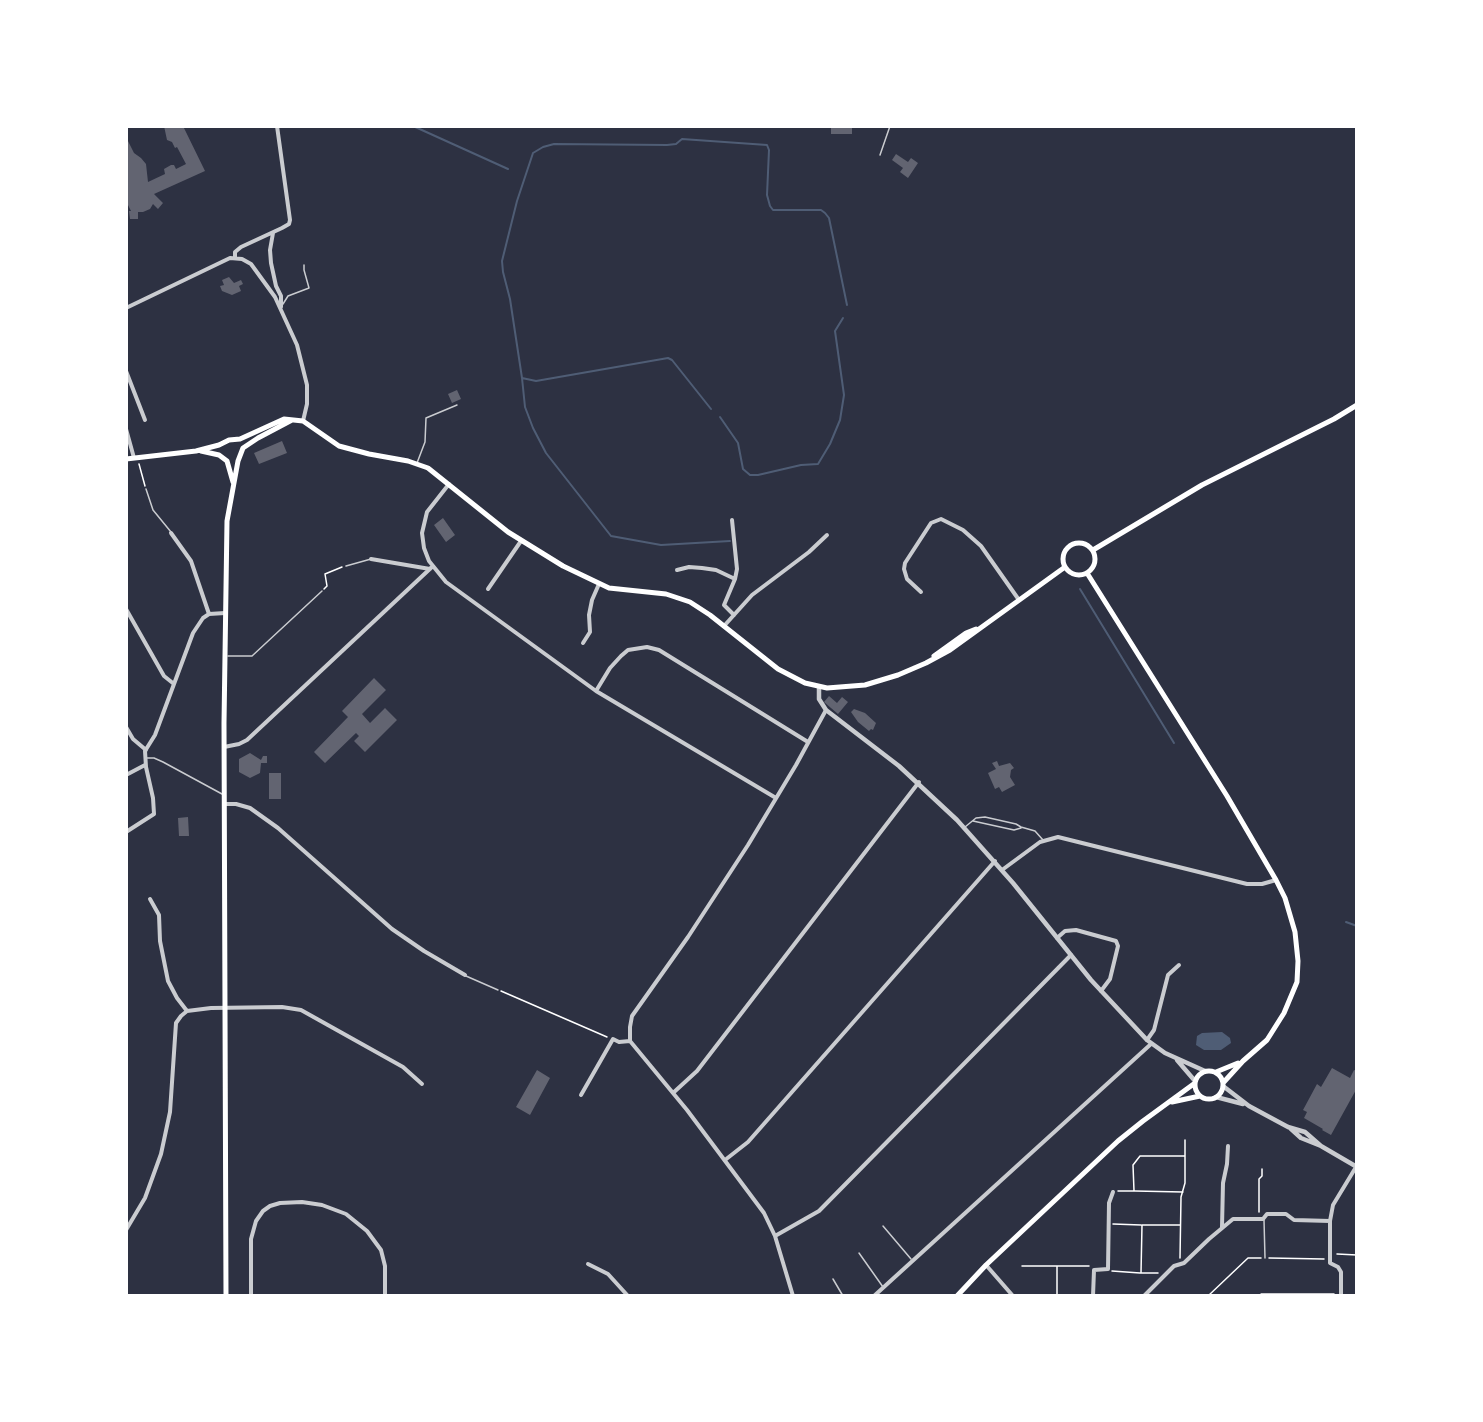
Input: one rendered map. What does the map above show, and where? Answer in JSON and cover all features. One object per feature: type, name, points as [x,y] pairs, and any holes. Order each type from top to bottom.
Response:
[{"type":"main road","points":[[1092,550],[1202,485],[1334,419],[1357,405]]},
{"type":"main road","points":[[126,459],[196,451],[227,440],[242,438],[284,419],[303,422],[339,446],[417,464],[437,473],[475,507],[521,541],[599,584],[617,590],[659,593],[677,597],[697,606],[778,669],[800,681],[827,688],[865,685],[926,663],[950,650],[1065,567]]},
{"type":"main road","points":[[226,1296],[224,656],[228,518],[244,447],[292,420]]},
{"type":"main road","points":[[234,440],[240,444],[242,451]]},
{"type":"main road","points":[[223,443],[220,450],[231,472],[233,489]]},
{"type":"main road","points":[[196,451],[216,454],[234,462],[240,458]]},
{"type":"main road","points":[[1085,544],[1092,550],[1095,560],[1091,570],[1087,573],[1077,575],[1065,567],[1064,553],[1070,546],[1085,544]]},
{"type":"main road","points":[[1087,573],[1227,796],[1276,880],[1285,898],[1295,932],[1298,961],[1296,982],[1284,1013],[1272,1033],[1243,1061],[1223,1084],[1221,1092],[1216,1097],[1207,1099],[1200,1096],[1195,1082]]},
{"type":"main road","points":[[957,1296],[986,1265],[1119,1142],[1195,1082],[1199,1074],[1205,1071],[1216,1072],[1243,1061]]},
{"type":"main road","points":[[1216,1072],[1223,1084]]},
{"type":"main road","points":[[1168,1103],[1200,1096]]},
{"type":"street","points":[[235,257],[235,252],[241,247],[289,224],[291,215],[278,126]]},
{"type":"street","points":[[273,233],[270,250],[271,263],[276,286],[281,296],[281,308]]},
{"type":"street","points":[[126,308],[219,262],[235,257],[251,264],[281,308],[297,345],[306,374],[307,405],[303,422]]},
{"type":"street","points":[[126,370],[145,420]]},
{"type":"street","points":[[126,429],[136,458]]},
{"type":"street","points":[[449,484],[429,507],[423,522],[422,540],[431,568],[454,588],[596,691],[776,798]]},
{"type":"street","points":[[921,592],[907,579],[905,563],[931,523],[942,519],[963,530],[981,546],[1019,600]]},
{"type":"street","points":[[732,520],[736,559],[735,579],[724,605],[734,615]]},
{"type":"street","points":[[171,533],[191,561],[209,614]]},
{"type":"street","points":[[724,626],[752,595],[809,552],[827,535]]},
{"type":"street","points":[[488,589],[521,541]]},
{"type":"street","points":[[371,559],[431,568]]},
{"type":"street","points":[[677,570],[689,567],[716,570],[735,579]]},
{"type":"street","points":[[224,747],[247,740],[431,568]]},
{"type":"street","points":[[583,643],[590,632],[589,615],[599,584]]},
{"type":"street","points":[[126,609],[164,676],[174,684]]},
{"type":"street","points":[[126,832],[154,813],[145,765],[146,750],[155,735],[193,633],[203,618],[209,614],[225,613]]},
{"type":"street","points":[[596,691],[609,669],[621,656],[628,650],[647,647],[658,650],[808,742]]},
{"type":"street","points":[[819,687],[819,699],[826,710],[919,782],[964,827],[995,861],[1101,991],[1149,1042],[1175,1059],[1205,1071]]},
{"type":"street","points":[[793,1296],[775,1236],[751,1193],[630,1041],[630,1023],[632,1016],[688,936],[776,798],[826,710]]},
{"type":"street","points":[[126,727],[133,739],[146,750]]},
{"type":"street","points":[[126,775],[145,765]]},
{"type":"street","points":[[673,1093],[697,1071],[919,782]]},
{"type":"street","points":[[224,804],[239,804],[250,808],[278,828],[392,929],[465,975]]},
{"type":"street","points":[[1002,870],[1044,840],[1060,837],[1247,884],[1262,884],[1276,880]]},
{"type":"street","points":[[725,1160],[748,1142],[995,861]]},
{"type":"street","points":[[150,899],[159,915],[160,941],[168,981],[187,1011]]},
{"type":"street","points":[[1057,938],[1065,932],[1076,930],[1116,941],[1118,946],[1110,980],[1101,991]]},
{"type":"street","points":[[775,1236],[819,1211],[1071,955]]},
{"type":"street","points":[[874,1296],[1149,1042],[1155,1028],[1168,975],[1179,964]]},
{"type":"street","points":[[126,1230],[145,1198],[161,1154],[170,1112],[176,1023],[187,1011],[282,1007],[305,1011],[403,1067],[422,1084]]},
{"type":"street","points":[[581,1095],[613,1039],[619,1042],[630,1041]]},
{"type":"street","points":[[1175,1059],[1195,1082]]},
{"type":"street","points":[[1223,1084],[1249,1106],[1288,1127],[1305,1132],[1321,1146],[1357,1167],[1333,1205],[1329,1221],[1330,1263],[1338,1267],[1341,1272],[1341,1295]]},
{"type":"street","points":[[1216,1097],[1249,1106]]},
{"type":"street","points":[[1222,1227],[1227,1146]]},
{"type":"street","points":[[1094,1296],[1094,1270],[1108,1269],[1109,1203],[1113,1192]]},
{"type":"street","points":[[251,1296],[251,1239],[257,1219],[265,1209],[274,1205],[302,1202],[346,1214],[368,1230],[381,1250],[385,1266],[385,1296]]},
{"type":"street","points":[[1144,1296],[1174,1266],[1190,1258],[1233,1219],[1261,1219],[1267,1214],[1286,1214],[1294,1220],[1329,1221]]},
{"type":"street","points":[[588,1264],[608,1274],[628,1296]]},
{"type":"street","points":[[986,1265],[1013,1296]]},
{"type":"lane","points":[[880,155],[890,126]]},
{"type":"lane","points":[[281,308],[288,296],[309,288],[304,265]]},
{"type":"lane","points":[[417,464],[425,442],[426,418],[457,405]]},
{"type":"lane","points":[[146,489],[153,510],[171,533]]},
{"type":"lane","points":[[346,566],[371,559]]},
{"type":"lane","points":[[224,656],[252,656],[322,591]]},
{"type":"lane","points":[[145,758],[154,758],[163,762],[224,795]]},
{"type":"lane","points":[[964,827],[972,821],[986,817],[1037,832],[1044,840]]},
{"type":"lane","points":[[972,821],[1014,831],[1023,828]]},
{"type":"lane","points":[[465,975],[498,990]]},
{"type":"lane","points":[[1261,1219],[1265,1226],[1265,1258]]},
{"type":"lane","points":[[883,1226],[912,1260]]},
{"type":"lane","points":[[859,1253],[883,1288]]},
{"type":"lane","points":[[833,1279],[843,1296]]},
{"type":"path","points":[[136,458],[146,489]]},
{"type":"path","points":[[322,591],[327,586],[325,574],[346,566]]},
{"type":"path","points":[[498,990],[613,1039]]},
{"type":"path","points":[[1180,1264],[1185,1140]]},
{"type":"path","points":[[1134,1191],[1133,1165],[1140,1156],[1185,1156]]},
{"type":"path","points":[[1261,1219],[1259,1179],[1262,1176],[1262,1168]]},
{"type":"path","points":[[1113,1192],[1183,1192]]},
{"type":"path","points":[[1108,1224],[1180,1225]]},
{"type":"path","points":[[1141,1273],[1142,1225]]},
{"type":"path","points":[[1208,1296],[1248,1258],[1357,1255]]},
{"type":"path","points":[[1022,1266],[1091,1266],[1094,1270]]},
{"type":"path","points":[[1057,1266],[1057,1296]]},
{"type":"path","points":[[1108,1269],[1164,1275]]},
{"type":"path","points":[[1260,1296],[1262,1294],[1341,1295]]},
{"type":"water","points":[[1222,1032],[1230,1038],[1231,1043],[1221,1050],[1204,1050],[1196,1045],[1197,1036],[1202,1033]]},
{"type":"building","points":[[164,126],[183,126],[205,171],[154,194],[163,203],[158,209],[153,204],[150,209],[138,212],[138,219],[130,219],[129,211],[131,211],[126,201],[126,137],[134,153],[146,164],[148,182],[165,174],[164,169],[171,165],[174,165],[176,169],[186,164],[177,147],[175,148],[172,142],[167,140]]},
{"type":"building","points":[[831,126],[852,126],[852,134],[831,134]]},
{"type":"building","points":[[896,154],[908,162],[911,158],[918,163],[908,178],[900,172],[903,168],[892,160]]},
{"type":"building","points":[[229,277],[234,283],[241,280],[243,284],[239,286],[241,291],[232,295],[222,291],[220,286],[224,285],[222,280]]},
{"type":"building","points":[[457,390],[461,399],[452,403],[448,394]]},
{"type":"building","points":[[282,441],[287,453],[259,464],[254,453]]},
{"type":"building","points":[[443,518],[455,535],[446,542],[434,525]]},
{"type":"building","points":[[374,678],[386,690],[362,714],[370,723],[385,708],[397,720],[365,752],[354,741],[359,736],[356,733],[325,763],[314,752],[348,717],[342,711]]},
{"type":"building","points":[[829,696],[837,703],[842,697],[848,702],[838,714],[824,702]]},
{"type":"building","points":[[854,709],[865,713],[876,723],[873,730],[869,731],[858,722],[851,712]]},
{"type":"building","points":[[250,753],[261,760],[263,756],[267,756],[267,763],[261,763],[260,773],[250,778],[239,772],[239,759]]},
{"type":"building","points":[[997,761],[999,766],[1010,763],[1014,768],[1011,770],[1010,777],[1015,785],[1002,792],[999,787],[995,789],[988,773],[996,769],[992,763]]},
{"type":"building","points":[[269,773],[281,773],[281,799],[269,799]]},
{"type":"building","points":[[188,817],[189,836],[179,836],[178,818]]},
{"type":"building","points":[[1332,1068],[1350,1078],[1354,1070],[1357,1071],[1357,1088],[1331,1135],[1304,1118],[1307,1112],[1303,1110],[1317,1084],[1321,1087]]},
{"type":"building","points":[[537,1070],[550,1078],[530,1115],[516,1107]]},
{"type":"waterway","points":[[413,126],[508,169]]},
{"type":"waterway","points":[[711,409],[668,358],[536,381],[522,378],[502,261],[517,201],[533,153],[554,144],[667,145],[676,144],[682,139],[767,145],[769,150],[767,195],[770,206],[773,210],[821,210],[829,218],[847,305]]},
{"type":"waterway","points":[[720,417],[738,443],[743,469],[750,475],[818,464],[840,420],[844,395],[835,331],[843,318]]},
{"type":"waterway","points":[[522,378],[525,407],[546,453],[611,536],[661,545],[730,541]]},
{"type":"waterway","points":[[1080,589],[1174,743]]},
{"type":"waterway","points":[[1346,922],[1357,926]]}]
